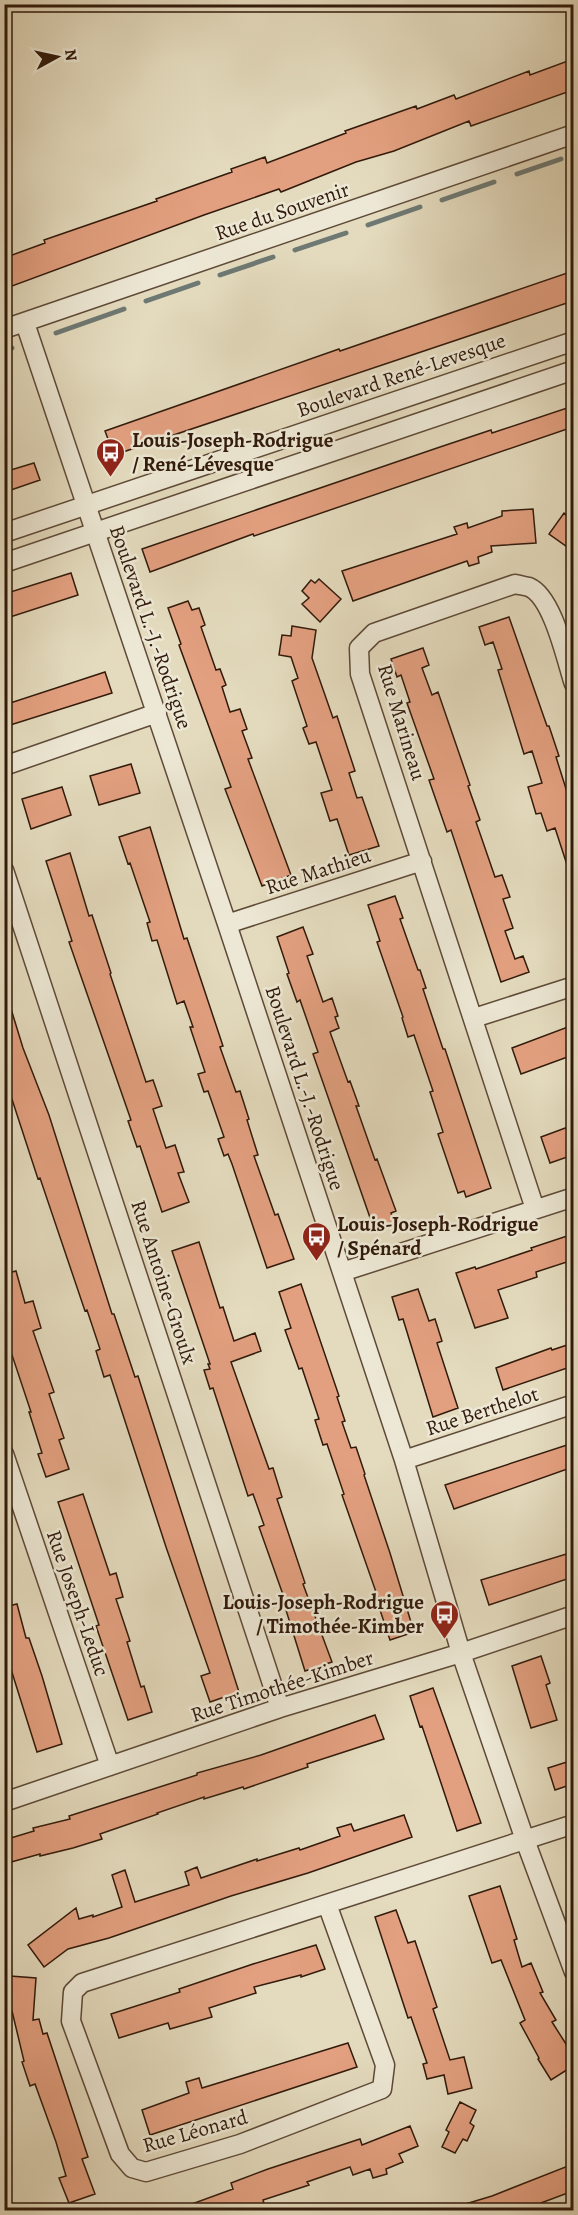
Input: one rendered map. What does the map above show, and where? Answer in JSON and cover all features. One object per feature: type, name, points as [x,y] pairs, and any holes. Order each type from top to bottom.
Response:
[{"type":"street","name":"Rue du Souvenir","points":[[4,329],[573,134]]},
{"type":"street","name":"Boulevard L.-J.-Rodrigue","points":[[25,322],[404,1460],[461,1653],[573,1972]]},
{"type":"street","name":"Boulevard René-Levesque","points":[[4,533],[573,341]]},
{"type":"street","points":[[4,563],[573,370]]},
{"type":"street","name":"Rue Marineau","points":[[535,1209],[360,674],[359,648],[374,633],[515,584],[530,587],[550,611],[573,684]]},
{"type":"street","points":[[4,766],[157,713]]},
{"type":"street","name":"Rue Mathieu","points":[[227,924],[422,861]]},
{"type":"street","name":"Rue Antoine-Groulx","points":[[4,870],[280,1708]]},
{"type":"street","points":[[474,1018],[573,986]]},
{"type":"street","points":[[342,1272],[573,1197]]},
{"type":"street","name":"Rue Berthelot","points":[[404,1460],[573,1404]]},
{"type":"street","name":"Rue Joseph-Leduc","points":[[4,1454],[110,1766]]},
{"type":"street","name":"Rue Timothée-Kimber","points":[[4,1802],[280,1708],[461,1653],[573,1615]]},
{"type":"street","name":"Rue Léonard","points":[[327,1904],[385,2065],[382,2089],[240,2144],[146,2172],[132,2168],[120,2154],[71,2021],[73,1992],[82,1983],[573,1824]]},
{"type":"building","points":[[573,59],[573,90],[471,126],[469,121],[281,192],[279,189],[204,215],[4,289],[4,258],[45,243],[44,240],[157,201],[156,199],[232,172],[231,169],[265,157],[267,163],[346,133],[345,131],[416,106],[417,109],[454,95],[456,99],[529,71],[530,75]]},
{"type":"building","points":[[573,271],[573,301],[114,455],[105,431],[339,349],[340,351]]},
{"type":"building","points":[[573,406],[573,427],[254,536],[253,534],[150,572],[142,549],[491,430],[492,433]]},
{"type":"building","points":[[34,463],[40,480],[8,491],[4,472]]},
{"type":"building","points":[[533,509],[536,543],[491,546],[492,552],[478,557],[479,563],[469,566],[467,561],[353,601],[342,571],[457,534],[454,527],[467,523],[468,528],[502,516],[502,511]]},
{"type":"building","points":[[564,513],[573,521],[573,551],[549,534]]},
{"type":"building","points":[[71,573],[78,595],[4,619],[4,594]]},
{"type":"building","points":[[319,579],[341,599],[320,622],[302,604],[309,598],[302,591],[311,580],[315,583]]},
{"type":"building","points":[[188,601],[192,610],[199,608],[205,625],[201,627],[216,670],[220,669],[226,685],[222,687],[230,712],[240,709],[247,729],[242,731],[252,758],[248,759],[291,875],[262,886],[225,789],[231,787],[179,645],[181,644],[168,608]]},
{"type":"building","points":[[509,617],[559,756],[556,757],[573,811],[573,877],[571,877],[555,828],[547,831],[541,813],[536,814],[528,787],[542,783],[532,751],[524,754],[498,670],[502,669],[493,642],[485,645],[479,627]]},
{"type":"building","points":[[292,626],[316,630],[312,658],[333,718],[337,716],[355,771],[349,773],[357,798],[362,797],[379,846],[349,855],[337,819],[330,821],[321,793],[332,790],[316,742],[309,744],[303,728],[307,726],[292,681],[298,678],[291,657],[279,655],[282,635],[291,636]]},
{"type":"building","points":[[423,648],[429,665],[422,668],[432,695],[438,692],[470,785],[468,786],[480,820],[476,822],[495,877],[502,875],[510,897],[503,899],[513,928],[505,931],[515,959],[523,956],[529,972],[501,982],[451,830],[447,832],[429,780],[434,779],[407,703],[410,702],[401,675],[397,677],[391,659]]},
{"type":"building","points":[[105,672],[112,693],[4,727],[4,705]]},
{"type":"building","points":[[131,764],[140,793],[99,805],[90,776]]},
{"type":"building","points":[[62,787],[71,815],[31,829],[22,799]]},
{"type":"building","points":[[150,827],[184,939],[187,938],[223,1046],[220,1047],[236,1092],[240,1091],[249,1119],[247,1120],[258,1155],[254,1156],[294,1259],[267,1268],[232,1164],[228,1154],[224,1156],[218,1139],[224,1137],[208,1091],[204,1092],[198,1074],[205,1072],[190,1027],[193,1027],[184,1001],[177,1004],[157,940],[152,941],[147,923],[150,922],[119,837]]},
{"type":"building","points":[[70,853],[89,916],[92,915],[146,1082],[153,1080],[162,1106],[153,1109],[166,1148],[175,1145],[184,1172],[178,1173],[189,1202],[162,1212],[140,1146],[137,1147],[128,1121],[131,1120],[69,942],[72,941],[46,861]]},
{"type":"building","points":[[395,896],[403,918],[400,919],[426,988],[423,989],[491,1188],[466,1197],[464,1191],[458,1193],[438,1134],[443,1132],[430,1092],[433,1091],[414,1035],[408,1037],[377,942],[380,941],[368,905]]},
{"type":"building","points":[[303,927],[313,954],[307,956],[323,1002],[332,998],[338,1016],[335,1017],[339,1028],[330,1032],[359,1106],[356,1106],[375,1160],[377,1159],[396,1211],[391,1213],[394,1222],[374,1229],[313,1054],[318,1052],[300,1000],[297,1002],[287,974],[289,973],[277,937]]},
{"type":"building","points":[[4,999],[8,999],[23,1048],[49,1115],[112,1314],[114,1314],[135,1377],[138,1376],[239,1692],[210,1702],[201,1676],[210,1673],[110,1375],[104,1377],[96,1351],[100,1349],[87,1310],[85,1311],[40,1178],[38,1179],[7,1084],[4,1085]]},
{"type":"building","points":[[573,1025],[573,1055],[521,1074],[512,1048]]},
{"type":"building","points":[[568,1127],[573,1142],[573,1155],[550,1163],[541,1137]]},
{"type":"building","points":[[573,1234],[573,1260],[536,1272],[537,1277],[498,1290],[508,1318],[475,1328],[456,1273],[475,1267],[476,1269]]},
{"type":"building","points":[[199,1242],[220,1308],[223,1307],[234,1341],[255,1333],[261,1351],[231,1362],[269,1469],[273,1468],[282,1497],[277,1499],[305,1583],[303,1584],[332,1662],[305,1671],[285,1607],[287,1606],[259,1527],[264,1525],[253,1494],[248,1496],[213,1388],[210,1389],[204,1370],[210,1369],[208,1364],[210,1364],[172,1251]]},
{"type":"building","points":[[16,1271],[25,1303],[33,1301],[41,1328],[33,1331],[54,1392],[49,1394],[64,1438],[59,1440],[69,1469],[46,1477],[38,1454],[42,1453],[29,1412],[31,1412],[4,1325],[4,1274]]},
{"type":"building","points":[[301,1284],[339,1396],[337,1397],[345,1421],[342,1422],[351,1448],[356,1447],[414,1632],[390,1640],[380,1610],[382,1609],[342,1495],[344,1494],[327,1444],[323,1445],[315,1420],[319,1419],[302,1368],[299,1369],[285,1330],[291,1328],[279,1292]]},
{"type":"building","points":[[418,1289],[429,1321],[435,1319],[442,1341],[437,1343],[458,1408],[433,1417],[403,1319],[399,1320],[392,1297]]},
{"type":"building","points":[[573,1343],[573,1366],[503,1390],[496,1368],[551,1348],[552,1350]]},
{"type":"building","points":[[573,1443],[573,1467],[454,1509],[445,1485]]},
{"type":"building","points":[[83,1494],[110,1575],[116,1573],[123,1597],[116,1599],[130,1641],[127,1642],[141,1687],[144,1686],[152,1712],[128,1720],[58,1502]]},
{"type":"building","points":[[573,1552],[573,1577],[489,1605],[481,1580]]},
{"type":"building","points":[[17,1604],[26,1638],[29,1638],[42,1676],[62,1744],[37,1752],[4,1647],[4,1607]]},
{"type":"building","points":[[541,1656],[550,1683],[546,1685],[557,1720],[531,1728],[512,1666]]},
{"type":"building","points":[[433,1688],[481,1823],[457,1831],[410,1696]]},
{"type":"building","points":[[375,1715],[384,1739],[307,1764],[308,1767],[244,1789],[243,1787],[204,1799],[204,1797],[157,1813],[100,1834],[102,1839],[4,1864],[4,1840],[34,1831],[33,1828],[70,1819],[69,1816],[197,1775],[197,1773],[261,1755]]},
{"type":"building","points":[[573,1760],[573,1784],[555,1790],[548,1768]]},
{"type":"building","points":[[404,1815],[412,1837],[109,1938],[68,1949],[44,1967],[28,1945],[76,1908],[79,1919],[93,1915],[93,1917],[122,1907],[112,1875],[125,1870],[135,1902],[189,1885],[185,1872],[197,1867],[201,1878],[257,1859],[257,1861],[299,1848],[300,1850],[340,1836],[337,1828],[351,1824],[354,1831]]},
{"type":"building","points":[[500,1886],[517,1939],[514,1940],[522,1967],[531,1963],[543,1992],[540,1993],[556,2020],[552,2022],[573,2055],[573,2066],[551,2080],[520,2023],[525,2020],[501,1960],[492,1963],[469,1896]]},
{"type":"building","points":[[396,1910],[408,1943],[415,1941],[437,2007],[433,2009],[450,2060],[464,2057],[472,2088],[448,2094],[444,2075],[427,2079],[423,2064],[427,2063],[411,2017],[408,2018],[375,1917]]},
{"type":"building","points":[[316,1945],[325,1969],[301,1977],[301,1975],[254,1987],[256,1993],[209,2008],[212,2017],[170,2029],[168,2023],[119,2038],[111,2014],[180,1992],[179,1989],[253,1964]]},
{"type":"building","points":[[10,1976],[36,1978],[33,2020],[39,2019],[43,2034],[47,2033],[88,2157],[82,2159],[95,2194],[69,2203],[59,2178],[66,2176],[56,2142],[35,2084],[30,2086],[22,2062],[24,2061],[12,2011],[8,2011]]},
{"type":"building","points":[[348,2043],[357,2067],[150,2135],[142,2110],[189,2093],[186,2082],[199,2078],[202,2088]]},
{"type":"building","points":[[460,2102],[476,2110],[470,2123],[474,2126],[467,2141],[463,2139],[455,2153],[442,2147],[449,2132],[446,2130]]},
{"type":"building","points":[[410,2126],[418,2146],[399,2154],[403,2162],[386,2169],[387,2174],[373,2178],[370,2169],[353,2175],[350,2167],[307,2182],[309,2185],[263,2200],[266,2211],[178,2211],[178,2209],[233,2189],[231,2183],[268,2169],[360,2139],[362,2145]]},
{"type":"building","points":[[573,2164],[573,2191],[541,2203],[542,2206],[530,2211],[453,2211],[452,2208],[492,2196]]},
{"type":"waterway","points":[[517,174],[561,159]]},
{"type":"waterway","points":[[442,200],[494,182]]},
{"type":"waterway","points":[[368,225],[420,207]]},
{"type":"waterway","points":[[295,250],[346,233]]},
{"type":"waterway","points":[[220,275],[273,257]]},
{"type":"waterway","points":[[146,301],[198,283]]},
{"type":"waterway","points":[[56,333],[124,309]]},
{"type":"waterway","points":[[4,350],[12,348]]},
{"type":"place","name":"Louis-Joseph-Rodrigue / René-Lévesque","points":[[111,478]]},
{"type":"place","name":"Louis-Joseph-Rodrigue / Spénard","points":[[316,1262]]},
{"type":"place","name":"Louis-Joseph-Rodrigue / Timothée-Kimber","points":[[445,1640]]}]
